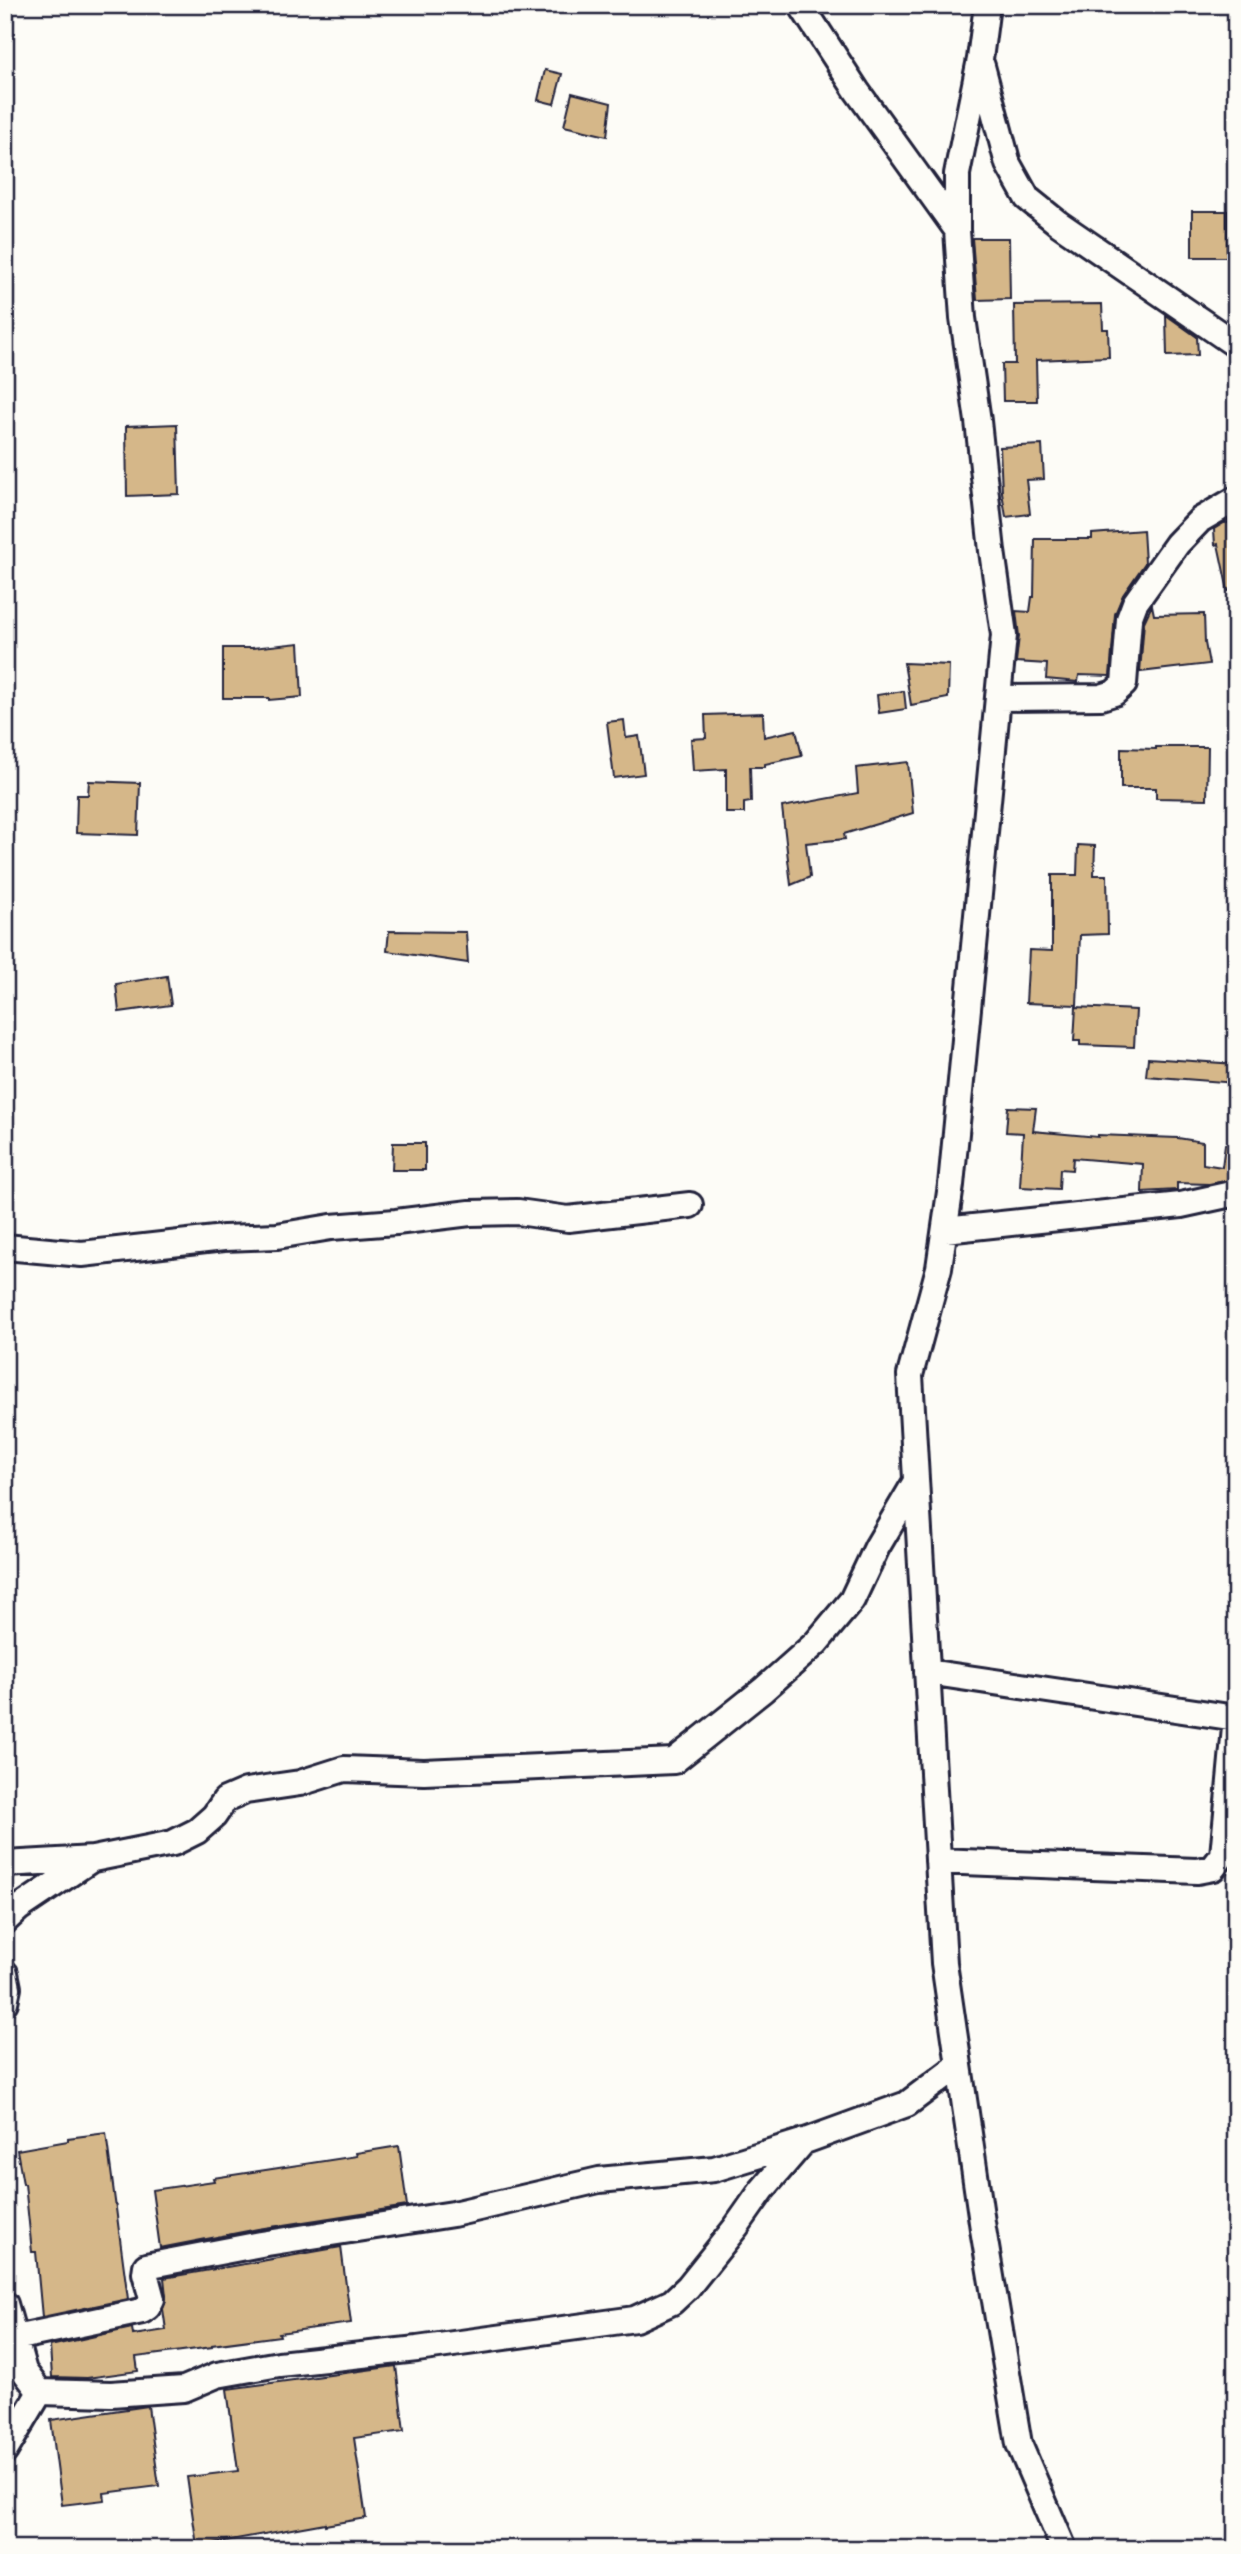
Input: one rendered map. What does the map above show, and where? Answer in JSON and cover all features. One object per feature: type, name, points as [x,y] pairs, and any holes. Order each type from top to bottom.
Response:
[{"type":"street","points":[[800,5],[857,91],[957,230]]},
{"type":"street","points":[[987,5],[980,59],[957,174],[957,230],[963,318],[1003,635],[945,1230],[939,1268],[911,1375],[944,1963],[983,2230],[1019,2444],[1064,2549]]},
{"type":"street","points":[[980,59],[1008,164],[1027,198],[1058,223],[1236,345]]},
{"type":"street","points":[[998,698],[1101,697],[1114,693],[1124,684],[1129,619],[1135,603],[1177,544],[1200,520],[1236,499]]},
{"type":"street","points":[[945,1230],[1181,1205],[1236,1193]]},
{"type":"street","points":[[5,1247],[82,1254],[224,1238],[277,1236],[331,1227],[396,1223],[470,1213],[518,1212],[568,1219],[690,1205]]},
{"type":"street","points":[[5,1864],[93,1858],[173,1843],[197,1831],[214,1816],[225,1800],[246,1791],[300,1783],[344,1769],[424,1772],[674,1761],[763,1690],[823,1634],[852,1600],[877,1547],[916,1481]]},
{"type":"street","points":[[927,1672],[1236,1718],[1223,1855],[1213,1868],[1196,1871],[938,1861]]},
{"type":"street","points":[[5,1921],[19,1908],[93,1858]]},
{"type":"street","points":[[5,1973],[8,1988],[5,2002]]},
{"type":"street","points":[[15,2339],[142,2311],[152,2299],[145,2273],[146,2266],[282,2240],[453,2214],[599,2180],[714,2169],[804,2141],[907,2104],[959,2065]]},
{"type":"street","points":[[40,2392],[111,2394],[184,2389],[217,2375],[267,2365],[417,2349],[635,2319],[672,2302],[688,2287],[762,2190],[804,2141]]},
{"type":"street","points":[[5,2304],[24,2371],[40,2392]]},
{"type":"street","points":[[5,2451],[40,2392]]},
{"type":"building","points":[[545,70],[562,74],[554,104],[538,100]]},
{"type":"building","points":[[572,93],[611,103],[607,136],[564,126]]},
{"type":"building","points":[[1192,211],[1227,211],[1227,257],[1192,257]]},
{"type":"building","points":[[972,238],[1009,238],[1010,299],[977,300]]},
{"type":"building","points":[[1102,304],[1103,329],[1108,329],[1109,357],[1036,360],[1037,401],[1003,401],[1002,364],[1015,364],[1014,305]]},
{"type":"building","points":[[1166,315],[1197,337],[1198,355],[1167,356]]},
{"type":"building","points":[[177,424],[179,494],[127,496],[126,426]]},
{"type":"building","points":[[1042,445],[1044,479],[1026,480],[1030,514],[1006,517],[1000,447]]},
{"type":"building","points":[[1236,522],[1236,590],[1228,591],[1218,544],[1215,545],[1214,529],[1224,523]]},
{"type":"building","points":[[1143,530],[1145,563],[1123,595],[1115,614],[1110,676],[1079,675],[1078,682],[1046,679],[1047,664],[1016,662],[1019,636],[1016,611],[1030,612],[1034,597],[1035,539],[1092,539],[1092,534]]},
{"type":"building","points":[[1152,605],[1154,615],[1204,614],[1209,664],[1140,672],[1144,622]]},
{"type":"building","points":[[299,643],[302,697],[269,700],[223,698],[223,648]]},
{"type":"building","points":[[904,663],[949,665],[948,698],[911,705]]},
{"type":"building","points":[[904,691],[906,709],[879,713],[877,695]]},
{"type":"building","points":[[763,713],[764,737],[796,730],[802,756],[765,764],[765,767],[750,767],[751,802],[744,803],[744,813],[726,813],[726,769],[693,771],[691,739],[706,738],[705,715]]},
{"type":"building","points":[[624,720],[626,738],[639,736],[644,774],[614,778],[607,722]]},
{"type":"building","points":[[1208,747],[1207,799],[1156,798],[1156,788],[1121,788],[1121,748]]},
{"type":"building","points":[[908,762],[913,813],[844,834],[845,839],[806,843],[810,877],[791,885],[782,807],[858,793],[856,768]]},
{"type":"building","points":[[89,781],[140,783],[138,835],[76,833],[77,795],[88,795]]},
{"type":"building","points":[[1078,845],[1095,846],[1094,875],[1107,875],[1108,934],[1080,935],[1077,1005],[1026,1003],[1029,950],[1052,951],[1052,875],[1077,875]]},
{"type":"building","points":[[389,931],[466,932],[468,963],[387,951]]},
{"type":"building","points":[[167,976],[171,1005],[119,1012],[116,984]]},
{"type":"building","points":[[1076,1007],[1136,1010],[1134,1047],[1080,1045],[1080,1041],[1074,1041]]},
{"type":"building","points":[[1148,1058],[1236,1064],[1236,1083],[1146,1076]]},
{"type":"building","points":[[1008,1107],[1036,1108],[1033,1131],[1098,1137],[1178,1138],[1203,1142],[1203,1164],[1222,1167],[1225,1144],[1236,1145],[1236,1179],[1209,1184],[1177,1183],[1177,1190],[1142,1192],[1143,1164],[1073,1158],[1072,1170],[1060,1169],[1059,1189],[1020,1187],[1023,1133],[1006,1132]]},
{"type":"building","points":[[393,1143],[425,1143],[425,1170],[392,1170]]},
{"type":"building","points":[[106,2133],[128,2299],[42,2317],[36,2252],[32,2252],[25,2184],[17,2150],[68,2141],[68,2138]]},
{"type":"building","points":[[399,2146],[407,2206],[258,2229],[160,2248],[152,2190],[357,2156],[356,2153]]},
{"type":"building","points":[[341,2247],[351,2323],[136,2357],[138,2371],[87,2378],[52,2377],[50,2346],[132,2328],[133,2335],[166,2330],[163,2309],[166,2296],[164,2278]]},
{"type":"building","points":[[396,2366],[404,2431],[354,2438],[366,2518],[197,2546],[187,2477],[238,2471],[227,2389]]},
{"type":"building","points":[[148,2406],[159,2486],[104,2493],[105,2500],[62,2505],[51,2420]]}]
